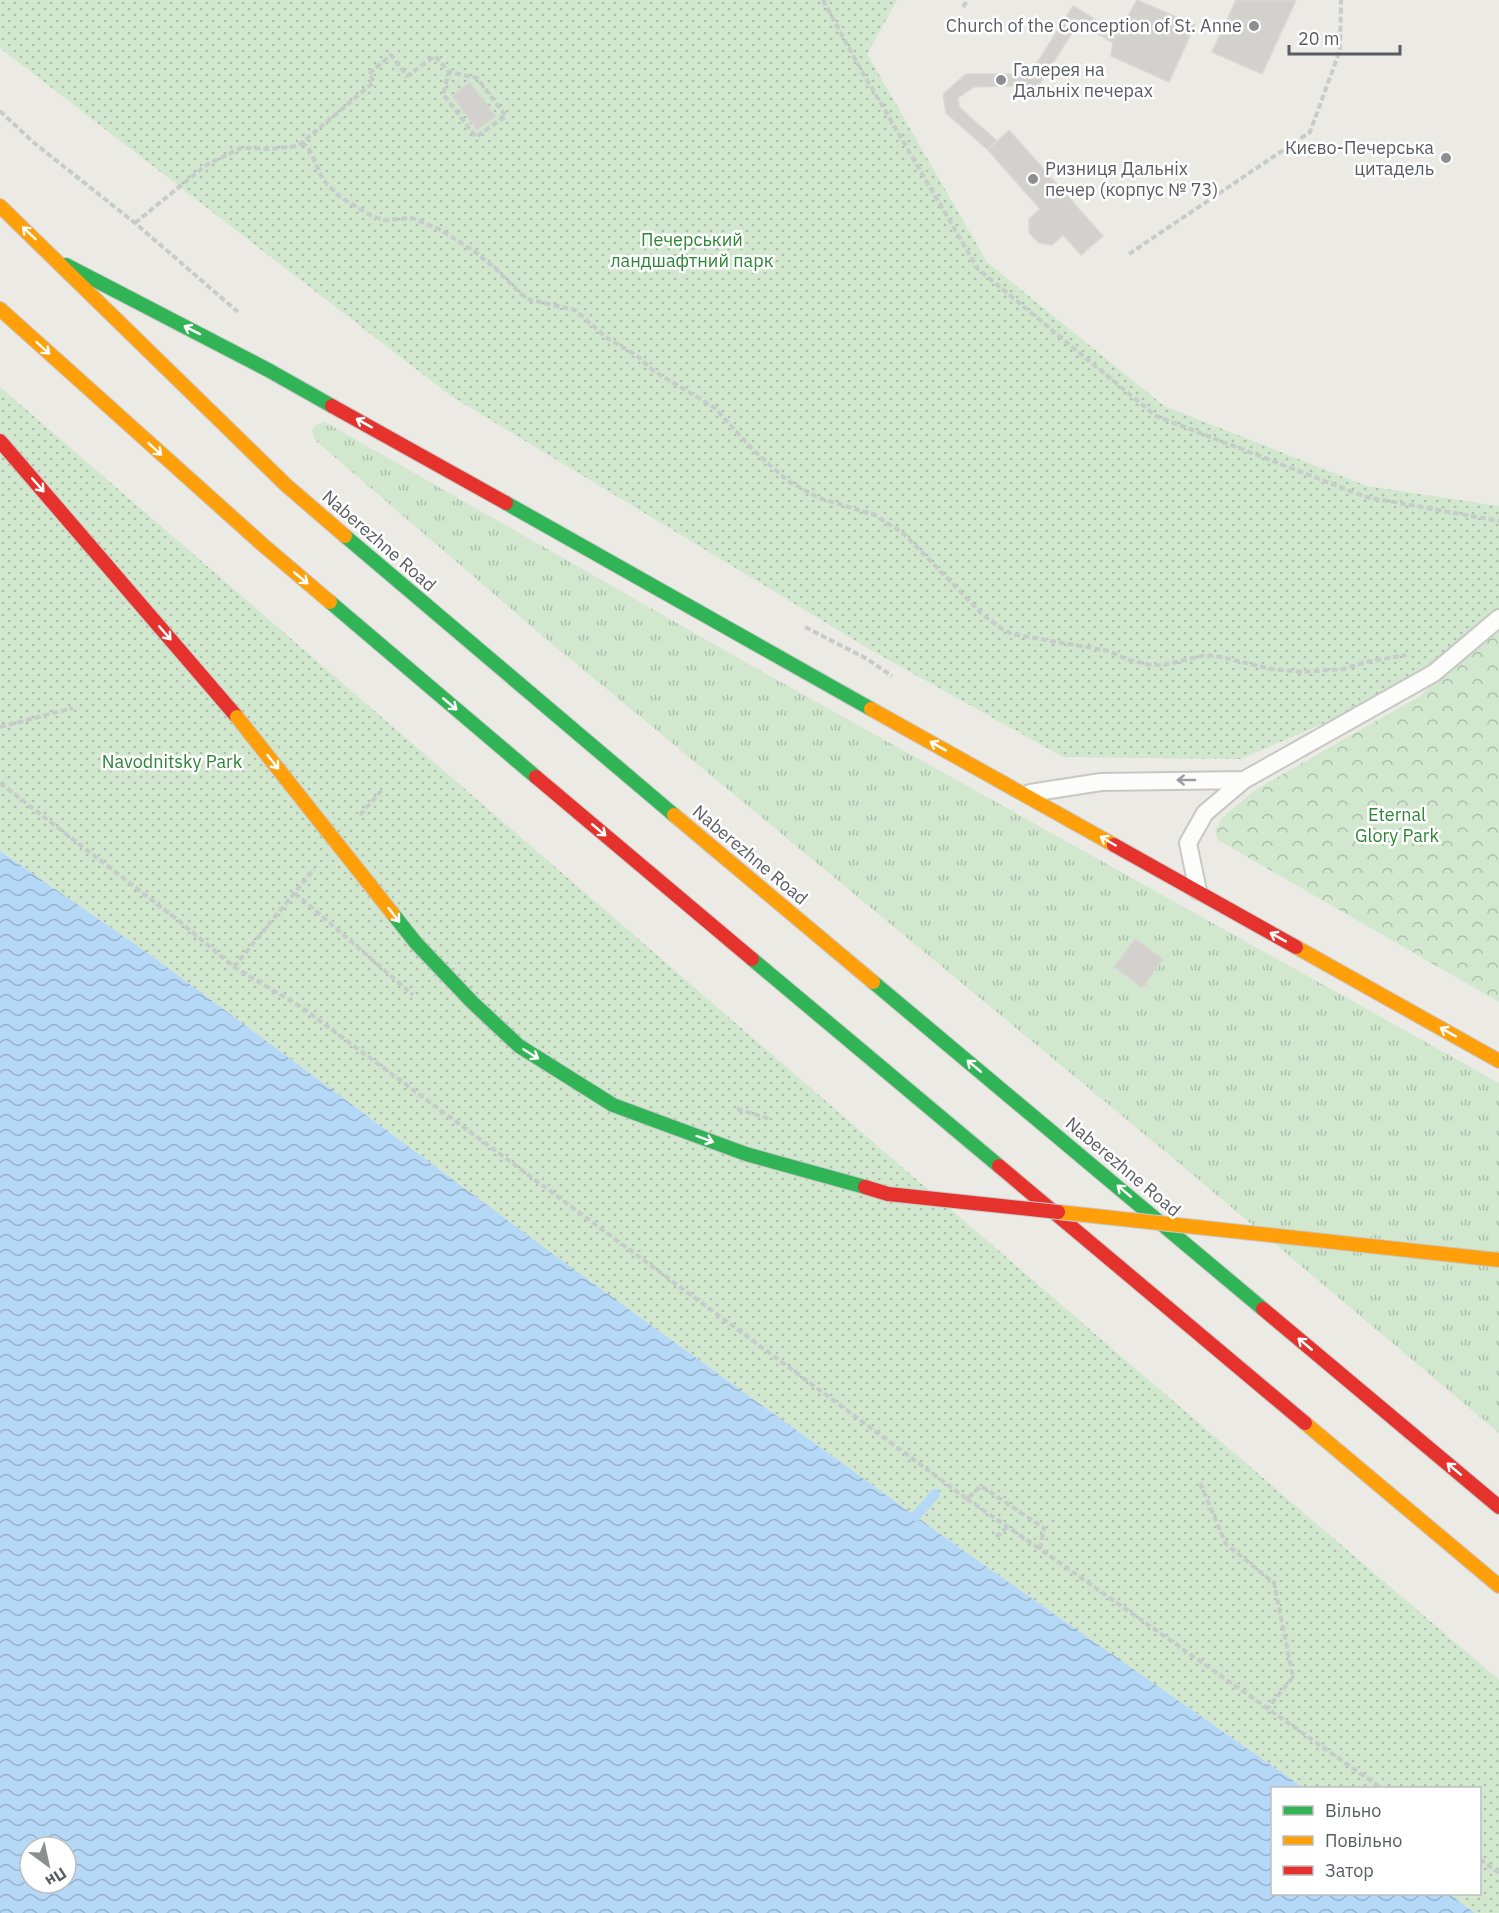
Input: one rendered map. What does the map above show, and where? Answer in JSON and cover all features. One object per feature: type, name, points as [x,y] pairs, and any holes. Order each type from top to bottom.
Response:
[{"type":"main road","name":"Naberezhne Road","points":[[0,206],[286,485],[582,738],[1499,1507]]},
{"type":"main road","points":[[57,260],[281,376],[1499,1061]]},
{"type":"main road","points":[[0,309],[263,545],[570,806],[1499,1586]]},
{"type":"main road","points":[[0,441],[237,717],[416,943],[471,1002],[519,1046],[613,1105],[746,1154],[888,1194],[1499,1260]]},
{"type":"lane","points":[[1198,892],[1188,843],[1205,813],[1244,780],[1434,673],[1499,618]]},
{"type":"lane","points":[[1026,794],[1101,782],[1244,780]]},
{"type":"path","points":[[823,0],[856,61],[978,269],[1156,416],[1366,497],[1499,521]]},
{"type":"path","points":[[963,7],[968,0]]},
{"type":"path","points":[[1129,254],[1310,132],[1340,50],[1341,0]]},
{"type":"path","points":[[135,223],[206,165],[241,148],[269,149],[298,146],[374,82],[369,74],[391,55],[407,76],[435,56],[449,72],[477,78],[506,116],[476,137],[443,94],[449,72]]},
{"type":"path","points":[[0,111],[33,142],[135,223],[240,314]]},
{"type":"path","points":[[302,142],[309,149],[323,180],[340,196],[372,216],[384,220],[412,218],[441,230],[475,252],[530,300],[575,310],[607,338],[636,355],[654,371],[715,408],[759,456],[788,481],[819,498],[875,514],[904,534],[983,615],[1011,634],[1108,651],[1128,660],[1152,665],[1206,655],[1271,669],[1302,672],[1343,669],[1379,659],[1414,654]]},
{"type":"path","points":[[804,626],[867,659],[896,679]]},
{"type":"path","points":[[0,727],[73,708]]},
{"type":"path","points":[[0,783],[179,921],[234,967],[301,1007],[967,1499],[1380,1787]]},
{"type":"path","points":[[234,967],[320,862]]},
{"type":"path","points":[[1200,1483],[1226,1544],[1274,1583],[1293,1677],[1268,1708]]},
{"type":"path","points":[[967,1499],[981,1486],[1044,1527],[1040,1549]]},
{"type":"path","points":[[996,1538],[1008,1526]]},
{"type":"path","points":[[1481,1860],[1499,1873]]},
{"type":"green space","name":"Печерський ландшафтний парк","points":[[0,0],[897,0],[867,54],[987,262],[1164,406],[1367,486],[1499,506],[1499,618],[1412,686],[1240,759],[1063,757],[871,650],[451,396],[0,48]]},
{"type":"green space","name":"Navodnitsky Park","points":[[0,387],[1499,1680],[1499,1913],[1475,1913],[1450,1895],[1481,1895],[1481,1787],[1303,1787],[957,1546],[572,1268],[152,956],[0,851]]},
{"type":"green space","points":[[325,422],[738,658],[1499,1083],[1499,1433],[1173,1158],[545,638],[315,440],[312,430],[316,425]]},
{"type":"green space","name":"Eternal Glory Park","points":[[1499,623],[1499,1002],[1218,840],[1215,831],[1224,816],[1255,790],[1420,696]]},
{"type":"water","points":[[0,851],[152,956],[572,1268],[957,1546],[1303,1787],[1271,1787],[1271,1895],[1450,1895],[1475,1913],[0,1913]]},
{"type":"building","points":[[1137,0],[1195,25],[1169,82],[1111,56],[1113,43]]},
{"type":"building","name":"Church of the Conception of St. Anne","points":[[1236,0],[1296,0],[1262,74],[1212,52]]},
{"type":"building","name":"Галерея на Дальніх печерах","points":[[1073,6],[1119,34],[1113,43],[1079,22],[1039,85],[974,87],[958,98],[959,107],[996,140],[988,150],[946,113],[943,94],[966,74],[1030,74]]},
{"type":"building","points":[[470,82],[496,116],[477,130],[452,96]]},
{"type":"building","name":"Ризниця Дальніх печер (корпус № 73)","points":[[1009,130],[1103,236],[1081,255],[1063,235],[1052,245],[1039,243],[1029,233],[1029,219],[1040,209],[988,150]]},
{"type":"building","points":[[1135,939],[1163,959],[1142,988],[1114,967]]},
{"type":"waterway","points":[[916,1516],[935,1494]]},
{"type":"traffic: fast","points":[[66,265],[270,371],[332,406]]},
{"type":"traffic: fast","points":[[506,503],[871,709]]},
{"type":"traffic: fast","points":[[345,536],[674,815]]},
{"type":"traffic: fast","points":[[330,602],[536,777]]},
{"type":"traffic: fast","points":[[393,914],[416,943],[472,1002],[519,1046],[613,1105],[746,1154],[865,1187]]},
{"type":"traffic: fast","points":[[752,959],[999,1166]]},
{"type":"traffic: fast","points":[[873,982],[1263,1309]]},
{"type":"traffic: slow","points":[[0,206],[286,485],[345,536]]},
{"type":"traffic: slow","points":[[0,309],[263,545],[330,602]]},
{"type":"traffic: slow","points":[[871,709],[1114,845]]},
{"type":"traffic: slow","points":[[237,717],[393,914]]},
{"type":"traffic: slow","points":[[674,815],[873,982]]},
{"type":"traffic: slow","points":[[1296,947],[1499,1061]]},
{"type":"traffic: slow","points":[[1058,1212],[1499,1260]]},
{"type":"traffic: slow","points":[[1305,1423],[1499,1586]]},
{"type":"traffic: jam","points":[[332,406],[506,503]]},
{"type":"traffic: jam","points":[[0,441],[237,717]]},
{"type":"traffic: jam","points":[[536,777],[752,959]]},
{"type":"traffic: jam","points":[[1114,845],[1296,947]]},
{"type":"traffic: jam","points":[[999,1166],[1305,1423]]},
{"type":"traffic: jam","points":[[865,1187],[888,1194],[1058,1212]]},
{"type":"traffic: jam","points":[[1263,1309],[1499,1507]]},
{"type":"place","name":"Church of the Conception of St. Anne","points":[[1254,26]]},
{"type":"place","name":"Галерея на Дальніх печерах","points":[[1001,80]]},
{"type":"place","name":"Києво-Печерська цитадель","points":[[1446,158]]},
{"type":"place","name":"Ризниця Дальніх печер (корпус № 73)","points":[[1033,179]]}]
